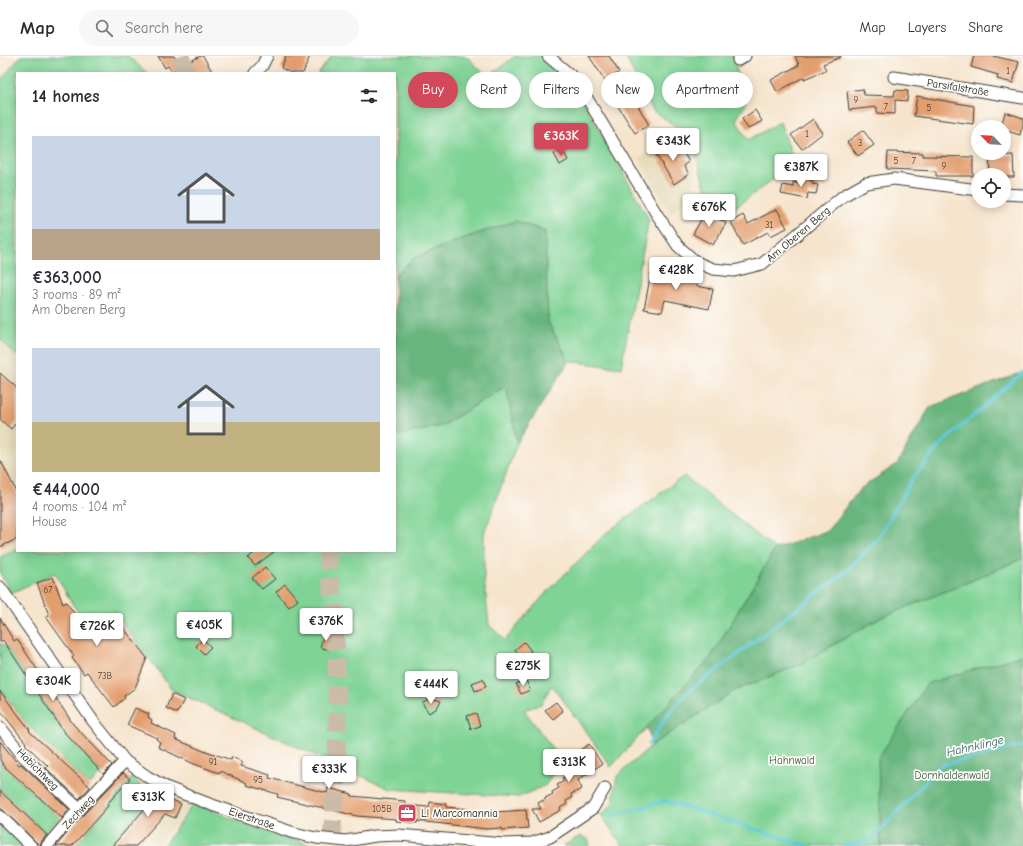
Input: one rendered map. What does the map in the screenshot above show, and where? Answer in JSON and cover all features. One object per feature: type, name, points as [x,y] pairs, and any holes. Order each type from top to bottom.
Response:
[{"type":"street","points":[[255,72],[262,66],[267,56]]},
{"type":"street","name":"Am Oberen Berg","points":[[548,56],[576,80],[664,227],[678,246],[696,262],[713,269],[734,271],[762,264],[843,196],[866,183],[894,179],[971,189]]},
{"type":"street","name":"Parsifalstraße","points":[[894,77],[1023,98]]},
{"type":"street","points":[[1011,194],[1023,195]]},
{"type":"street","name":"Eierstraße","points":[[0,587],[93,721],[125,761],[154,780],[212,805],[294,833],[316,838],[346,841],[375,836],[399,835],[504,844],[532,844],[550,837],[593,808],[605,788]]},
{"type":"street","name":"Habichtweg","points":[[0,727],[24,758],[79,809]]},
{"type":"street","name":"Zechweg","points":[[48,846],[79,809],[125,761]]},
{"type":"street","points":[[0,816],[31,846]]},
{"type":"shaded area","points":[[675,136],[682,140],[695,157],[696,169],[693,186],[685,201],[670,213],[639,158]]},
{"type":"shaded area","points":[[0,339],[16,355],[16,550],[0,557]]},
{"type":"shaded area","points":[[141,786],[192,804],[157,846],[110,846],[148,805],[135,798]]},
{"type":"green space","points":[[21,56],[128,56],[146,72],[16,72],[16,355],[0,339],[0,81]]},
{"type":"green space","points":[[332,56],[466,56],[483,72],[466,72],[466,108],[521,108],[521,72],[494,72],[515,56],[548,56],[566,71],[529,72],[529,108],[587,108],[649,219],[621,368],[569,361],[548,322],[545,231],[516,221],[467,237],[414,258],[396,274],[396,72],[319,72]]},
{"type":"green space","points":[[625,56],[733,56],[737,72],[662,72],[662,108],[744,108],[736,120],[748,140],[780,122],[795,163],[733,209],[709,203],[691,136],[653,111],[651,108],[654,108],[654,72],[633,72]]},
{"type":"green space","points":[[516,221],[545,232],[548,322],[569,361],[517,443],[506,386],[442,426],[396,436],[396,274],[414,258],[467,237]]},
{"type":"green space","points":[[1023,372],[1023,558],[882,617],[799,665],[734,691],[652,745],[647,727],[711,657],[775,549],[827,531],[860,489],[897,464],[930,407]]},
{"type":"green space","points":[[506,386],[517,443],[484,534],[484,578],[489,625],[505,640],[546,593],[606,533],[684,476],[775,549],[711,657],[611,767],[552,685],[541,704],[524,710],[561,760],[546,785],[519,797],[390,789],[172,690],[114,611],[91,631],[70,600],[55,573],[11,593],[0,573],[0,557],[16,550],[16,552],[396,552],[396,436],[442,426]]},
{"type":"green space","name":"Hahnwald","points":[[1023,558],[1023,655],[928,683],[878,758],[881,846],[623,846],[601,815],[612,804],[617,776],[652,745],[734,691],[799,665],[882,617]]},
{"type":"green space","points":[[0,643],[6,646],[66,735],[102,773],[89,785],[31,729],[0,689]]},
{"type":"green space","name":"Dornhaldenwald","points":[[1023,655],[1023,846],[881,846],[878,758],[928,683]]},
{"type":"green space","points":[[0,761],[7,770],[60,818],[45,833],[0,789]]},
{"type":"green space","points":[[133,777],[140,785],[133,800],[146,805],[108,846],[75,846]]},
{"type":"green space","points":[[194,803],[247,825],[314,846],[163,846]]},
{"type":"green space","points":[[0,824],[24,846],[0,846]]},
{"type":"green space","points":[[580,836],[588,839],[590,846],[563,846]]},
{"type":"building","points":[[158,56],[174,56],[180,67],[200,56],[203,56],[212,72],[172,72],[175,70],[172,72],[168,66],[165,68]]},
{"type":"building","points":[[286,56],[310,56],[303,72],[289,72],[281,68]]},
{"type":"building","points":[[589,56],[609,56],[619,72],[601,72],[601,74]]},
{"type":"building","points":[[795,56],[841,57],[823,64],[826,70],[804,79],[804,77],[777,92],[771,80],[799,65]]},
{"type":"building","points":[[974,56],[993,56],[1019,62],[1013,83],[997,79],[998,75],[971,67]]},
{"type":"building","points":[[863,89],[864,95],[894,96],[895,90],[908,91],[907,101],[895,100],[895,114],[877,113],[877,107],[849,110],[847,91]]},
{"type":"building","points":[[917,96],[974,106],[973,120],[971,120],[971,124],[914,116]]},
{"type":"building","points":[[619,108],[639,108],[649,125],[635,133]]},
{"type":"building","points":[[755,110],[762,121],[748,129],[742,119]]},
{"type":"building","points":[[1005,112],[1023,118],[1020,135],[1011,132],[1011,120],[1003,120]]},
{"type":"building","points":[[813,119],[823,133],[802,149],[791,135]]},
{"type":"building","points":[[863,130],[874,145],[858,156],[847,142]]},
{"type":"building","points":[[668,142],[676,154],[682,150],[689,162],[684,166],[689,174],[674,184],[654,151]]},
{"type":"building","points":[[562,149],[568,160],[560,165],[554,154]]},
{"type":"building","points":[[888,152],[923,153],[923,156],[971,157],[971,160],[973,160],[971,176],[936,176],[936,171],[887,169]]},
{"type":"building","points":[[1011,155],[1013,155],[1014,177],[1011,177],[1011,168],[990,168],[989,160],[1011,160]]},
{"type":"building","points":[[800,173],[810,175],[809,180],[813,181],[812,184],[818,185],[816,194],[808,193],[807,199],[781,194],[783,185],[793,187],[793,182],[797,183]]},
{"type":"building","points":[[777,209],[787,228],[770,236],[768,232],[743,245],[731,222],[743,215],[748,224]]},
{"type":"building","points":[[706,211],[726,223],[713,245],[693,234]]},
{"type":"building","points":[[658,269],[698,277],[696,286],[713,289],[709,309],[665,300],[662,312],[644,309],[651,273],[657,274]]},
{"type":"building","points":[[0,373],[16,387],[16,423],[11,429],[0,419]]},
{"type":"building","points":[[0,459],[16,491],[16,539],[0,547]]},
{"type":"building","points":[[256,552],[274,552],[255,566],[248,558]]},
{"type":"building","points":[[265,567],[275,579],[262,589],[252,578]]},
{"type":"building","points":[[53,577],[63,604],[66,602],[90,635],[115,617],[147,658],[135,688],[124,696],[125,698],[114,707],[87,672],[84,674],[72,658],[74,656],[46,617],[49,615],[37,583]]},
{"type":"building","points":[[285,584],[298,600],[289,607],[276,592]]},
{"type":"building","points":[[0,618],[14,641],[17,639],[73,724],[112,765],[103,774],[64,732],[3,640],[0,642]]},
{"type":"building","points":[[324,635],[332,637],[329,650],[320,647]]},
{"type":"building","points":[[203,639],[211,647],[204,654],[196,646]]},
{"type":"building","points":[[524,642],[531,651],[522,658],[515,650]]},
{"type":"building","points":[[483,679],[486,687],[475,691],[472,683]]},
{"type":"building","points":[[526,680],[530,690],[521,694],[516,684]]},
{"type":"building","points":[[0,691],[30,730],[29,731],[90,787],[79,799],[46,768],[48,766],[25,744],[26,743],[0,710]]},
{"type":"building","points":[[172,694],[184,700],[177,713],[166,708]]},
{"type":"building","points":[[430,698],[441,701],[436,709],[429,713],[422,703]]},
{"type":"building","points":[[556,702],[563,711],[553,719],[545,710]]},
{"type":"building","points":[[135,708],[149,714],[148,717],[152,720],[151,723],[176,735],[175,739],[206,752],[231,760],[232,757],[243,762],[241,766],[270,775],[269,778],[327,793],[328,788],[352,794],[351,796],[405,801],[405,805],[429,807],[430,802],[446,804],[446,807],[468,809],[467,812],[495,814],[495,812],[526,810],[528,828],[502,830],[502,828],[487,829],[417,821],[417,823],[396,821],[396,819],[357,816],[277,797],[278,794],[246,785],[247,783],[220,771],[219,773],[194,764],[158,747],[160,742],[156,739],[157,738],[127,725]]},
{"type":"building","points":[[476,713],[480,726],[471,729],[467,716]]},
{"type":"building","points":[[0,741],[19,765],[21,764],[69,809],[62,818],[5,767],[0,760]]},
{"type":"building","points":[[589,744],[602,764],[578,780],[582,789],[571,794],[572,798],[566,801],[567,804],[560,808],[561,810],[539,822],[532,809],[541,809],[538,803],[553,794],[552,792],[559,788],[557,785],[564,781],[562,778],[576,771],[568,758]]},
{"type":"building","points":[[123,773],[130,779],[72,846],[56,846],[84,814]]},
{"type":"building","points":[[140,789],[164,800],[166,797],[181,804],[175,818],[165,814],[136,846],[112,846],[149,804],[136,798]]},
{"type":"building","points":[[0,791],[47,835],[41,842],[40,846],[0,807]]},
{"type":"waterway","points":[[649,744],[666,717],[688,692],[847,571],[879,537],[912,479],[940,445],[1023,372]]},
{"type":"waterway","name":"Hahnklinge","points":[[845,846],[872,839],[941,765],[1023,745]]},
{"type":"waterway","name":"Hahnklinge","points":[[611,816],[666,801],[808,846]]},
{"type":"tunnel","points":[[180,56],[187,72]]},
{"type":"tunnel","points":[[327,552],[334,624],[337,698],[336,772],[331,846]]},
{"type":"place","name":"L! Marcomannia","points":[[407,813]]}]
